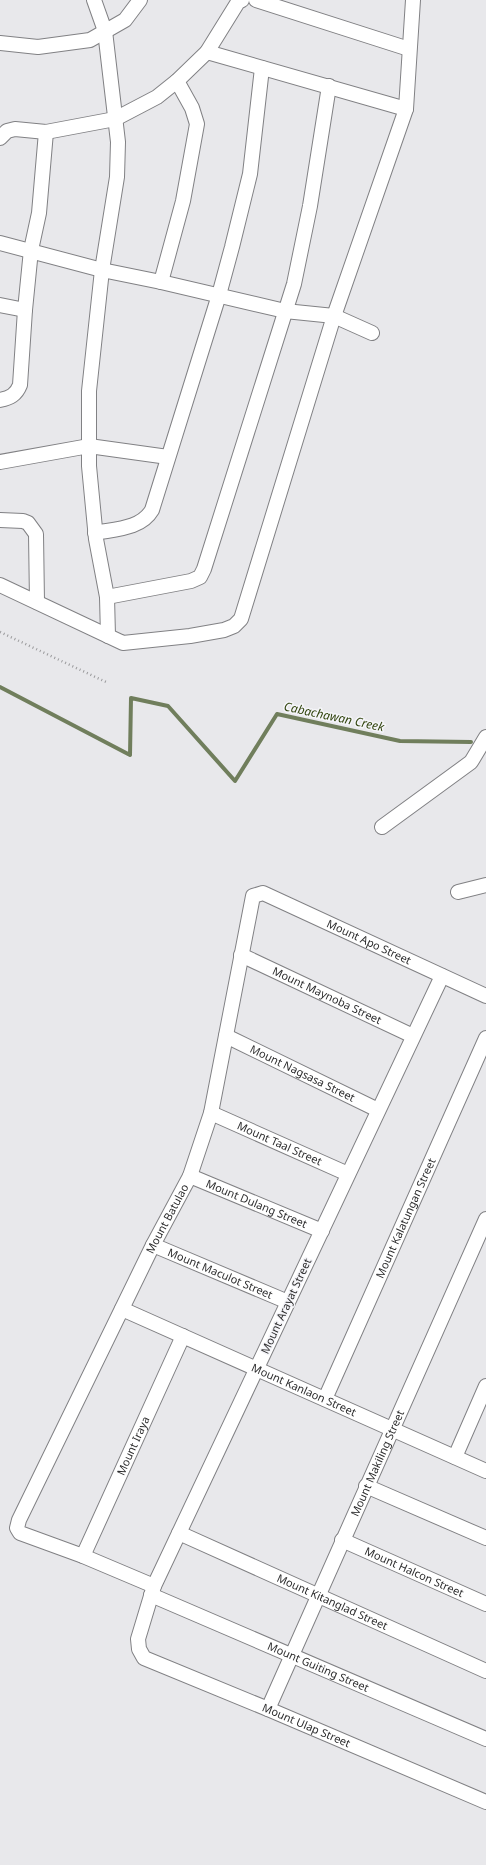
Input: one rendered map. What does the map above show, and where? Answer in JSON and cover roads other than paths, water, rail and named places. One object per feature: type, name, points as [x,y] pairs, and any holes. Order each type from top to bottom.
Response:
[{"type":"street","points":[[94,0],[104,31],[118,142],[117,177],[102,270],[89,391],[89,446],[95,533],[107,597],[108,636]]},
{"type":"street","points":[[0,43],[38,47],[90,40],[125,20],[140,0]]},
{"type":"street","points":[[0,138],[7,131],[15,130],[46,132],[115,119],[156,97],[177,81],[207,52],[238,2],[242,0]]},
{"type":"street","points":[[256,0],[409,49]]},
{"type":"street","points":[[0,585],[123,643],[190,636],[224,630],[234,626],[241,619],[334,316],[406,109],[409,49],[414,0]]},
{"type":"street","points":[[207,52],[406,109]]},
{"type":"street","points":[[95,533],[141,523],[148,518],[152,510],[219,295],[250,174],[262,68]]},
{"type":"street","points":[[161,282],[183,201],[197,124],[192,108],[177,81]]},
{"type":"street","points":[[107,597],[191,581],[200,577],[204,569],[294,284],[310,206],[329,86]]},
{"type":"street","points":[[0,400],[17,393],[20,385],[31,250],[39,213],[46,132]]},
{"type":"street","points":[[0,243],[102,270],[285,311],[334,316],[372,332]]},
{"type":"street","points":[[0,306],[25,310]]},
{"type":"street","points":[[0,462],[89,446],[168,457]]},
{"type":"street","points":[[0,520],[23,521],[28,523],[36,534],[37,602]]},
{"type":"street","points":[[382,827],[471,762],[486,737]]},
{"type":"street","points":[[458,892],[486,885]]},
{"type":"street","name":"Mount Apo Street","points":[[253,896],[258,893],[263,893],[486,996]]},
{"type":"street","name":"Mount Batulao","points":[[19,1520],[153,1245],[190,1176],[210,1113],[253,896]]},
{"type":"street","name":"Mount Maynoba Street","points":[[241,955],[413,1036]]},
{"type":"street","name":"Mount Arayat Street","points":[[138,1639],[153,1591],[179,1533],[442,976]]},
{"type":"street","name":"Mount Nagsasa Street","points":[[226,1036],[378,1110]]},
{"type":"street","name":"Mount Kalatungan Street","points":[[325,1399],[486,1038]]},
{"type":"street","name":"Mount Taal Street","points":[[210,1113],[348,1174]]},
{"type":"street","name":"Mount Dulang Street","points":[[190,1176],[322,1231]]},
{"type":"street","name":"Mount Makiling Street","points":[[268,1709],[486,1219]]},
{"type":"street","name":"Mount Maculot Street","points":[[153,1245],[288,1302]]},
{"type":"street","name":"Mount Kanlaon Street","points":[[122,1309],[486,1471]]},
{"type":"street","name":"Mount Iraya","points":[[83,1556],[183,1336]]},
{"type":"street","points":[[455,1457],[486,1386]]},
{"type":"street","points":[[366,1486],[486,1538]]},
{"type":"street","name":"Mount Guiting Street","points":[[19,1520],[17,1528],[20,1533],[83,1556],[153,1591],[486,1739]]},
{"type":"street","name":"Mount Kitanglad Street","points":[[179,1533],[486,1671]]},
{"type":"street","name":"Mount Halcon Street","points":[[342,1540],[486,1604]]},
{"type":"street","name":"Mount Ulap Street","points":[[138,1639],[139,1649],[144,1658],[486,1802]]},
{"type":"waterway","name":"Cabachawan Creek","points":[[0,687],[130,755],[131,698],[168,706],[235,781],[277,714],[400,741],[471,742]]}]
